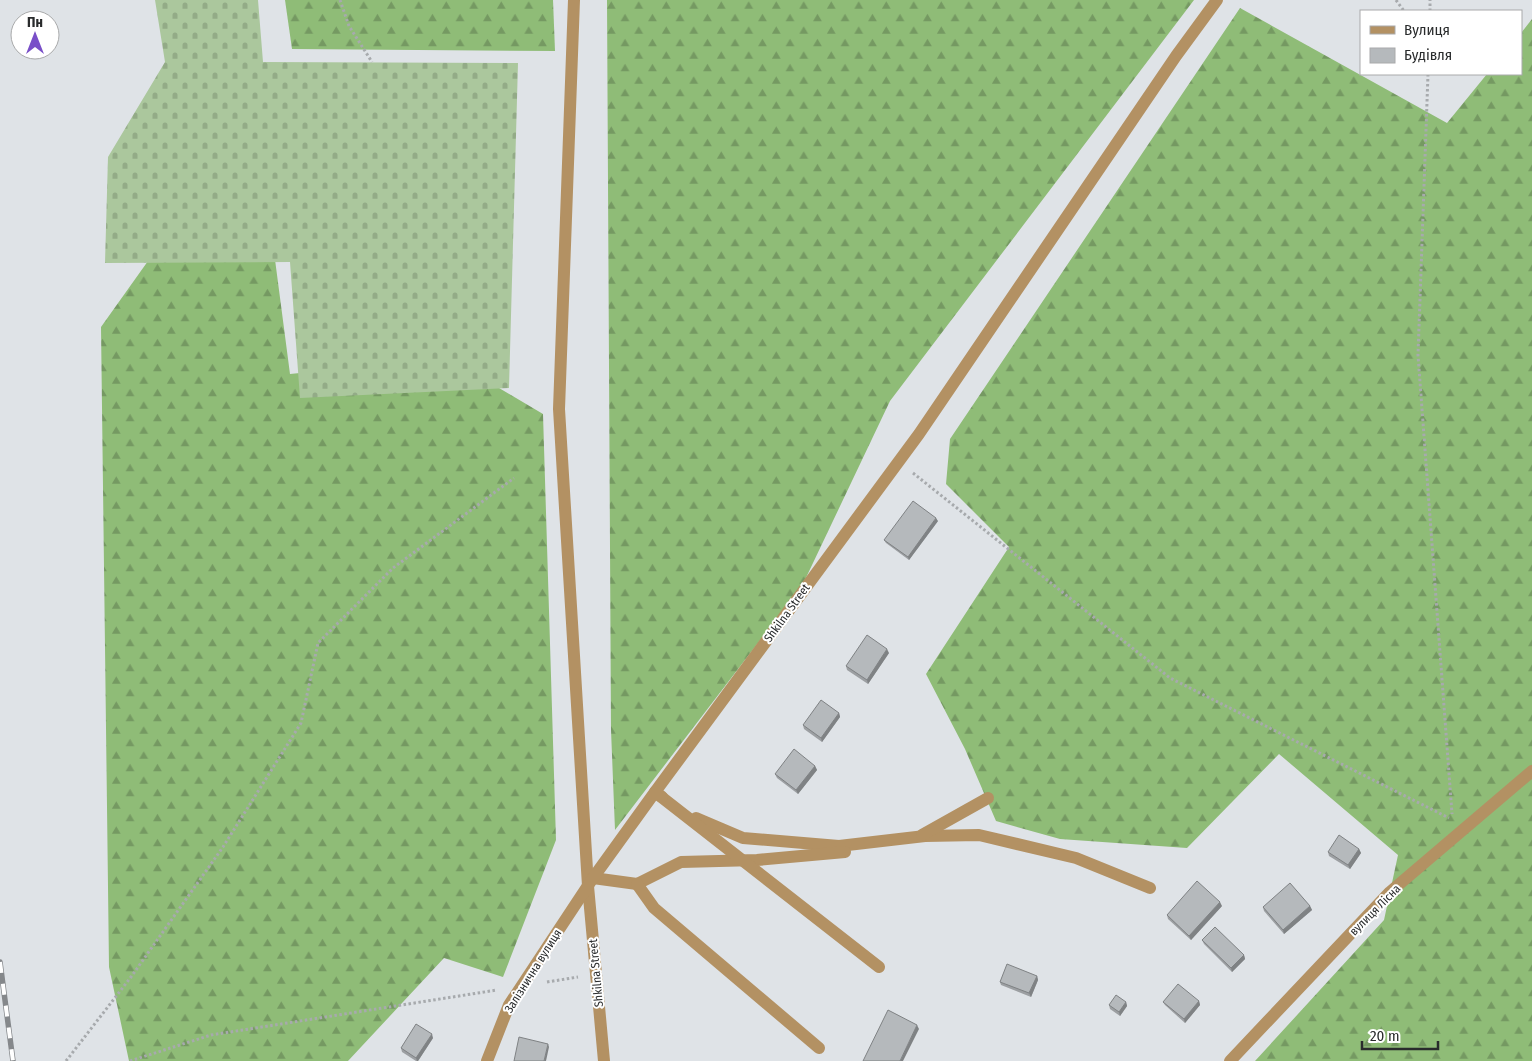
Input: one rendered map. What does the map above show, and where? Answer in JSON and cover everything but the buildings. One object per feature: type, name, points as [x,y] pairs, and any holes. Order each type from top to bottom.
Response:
[{"type":"street","name":"Shkilna Street","points":[[574,0],[559,410],[596,974],[604,1061]]},
{"type":"street","name":"Shkilna Street","points":[[591,882],[655,792],[919,434],[1176,56],[1217,0]]},
{"type":"street","name":"вулиця Лісна","points":[[1230,1061],[1390,892],[1532,771]]},
{"type":"street","points":[[655,792],[688,814],[744,838],[839,846],[920,837],[980,835],[1076,858],[1150,888]]},
{"type":"street","points":[[655,792],[879,967]]},
{"type":"street","points":[[591,882],[638,884],[681,862],[744,861],[900,847],[988,798]]},
{"type":"street","name":"Залізнична вулиця","points":[[488,1061],[509,1005],[591,882]]},
{"type":"street","points":[[638,884],[654,908],[819,1048]]},
{"type":"path","points":[[340,0],[349,26],[372,62]]},
{"type":"path","points":[[899,462],[1170,678],[1452,820],[1418,355],[1428,75]]},
{"type":"path","points":[[66,1061],[131,977],[223,847],[301,723],[318,643],[393,568],[514,478]]},
{"type":"path","points":[[130,1061],[211,1035],[596,974]]},
{"type":"green space","points":[[155,0],[258,0],[263,62],[518,63],[509,388],[300,398],[290,262],[105,263],[108,157],[165,62]]},
{"type":"green space","points":[[285,0],[553,0],[555,51],[292,49]]},
{"type":"green space","points":[[607,0],[1194,0],[890,401],[803,584],[615,830],[611,730]]},
{"type":"green space","points":[[1240,8],[1447,123],[1486,75],[1522,75],[1522,32],[1532,19],[1532,1061],[1255,1061],[1384,920],[1398,855],[1279,754],[1187,848],[1060,839],[996,821],[965,749],[926,674],[1009,547],[946,484],[950,439]]},
{"type":"green space","points":[[271,229],[290,374],[398,363],[472,372],[543,414],[556,840],[503,977],[444,958],[348,1061],[129,1061],[109,967],[101,327],[148,261]]},
{"type":"railway","points":[[0,962],[13,1061]]}]
